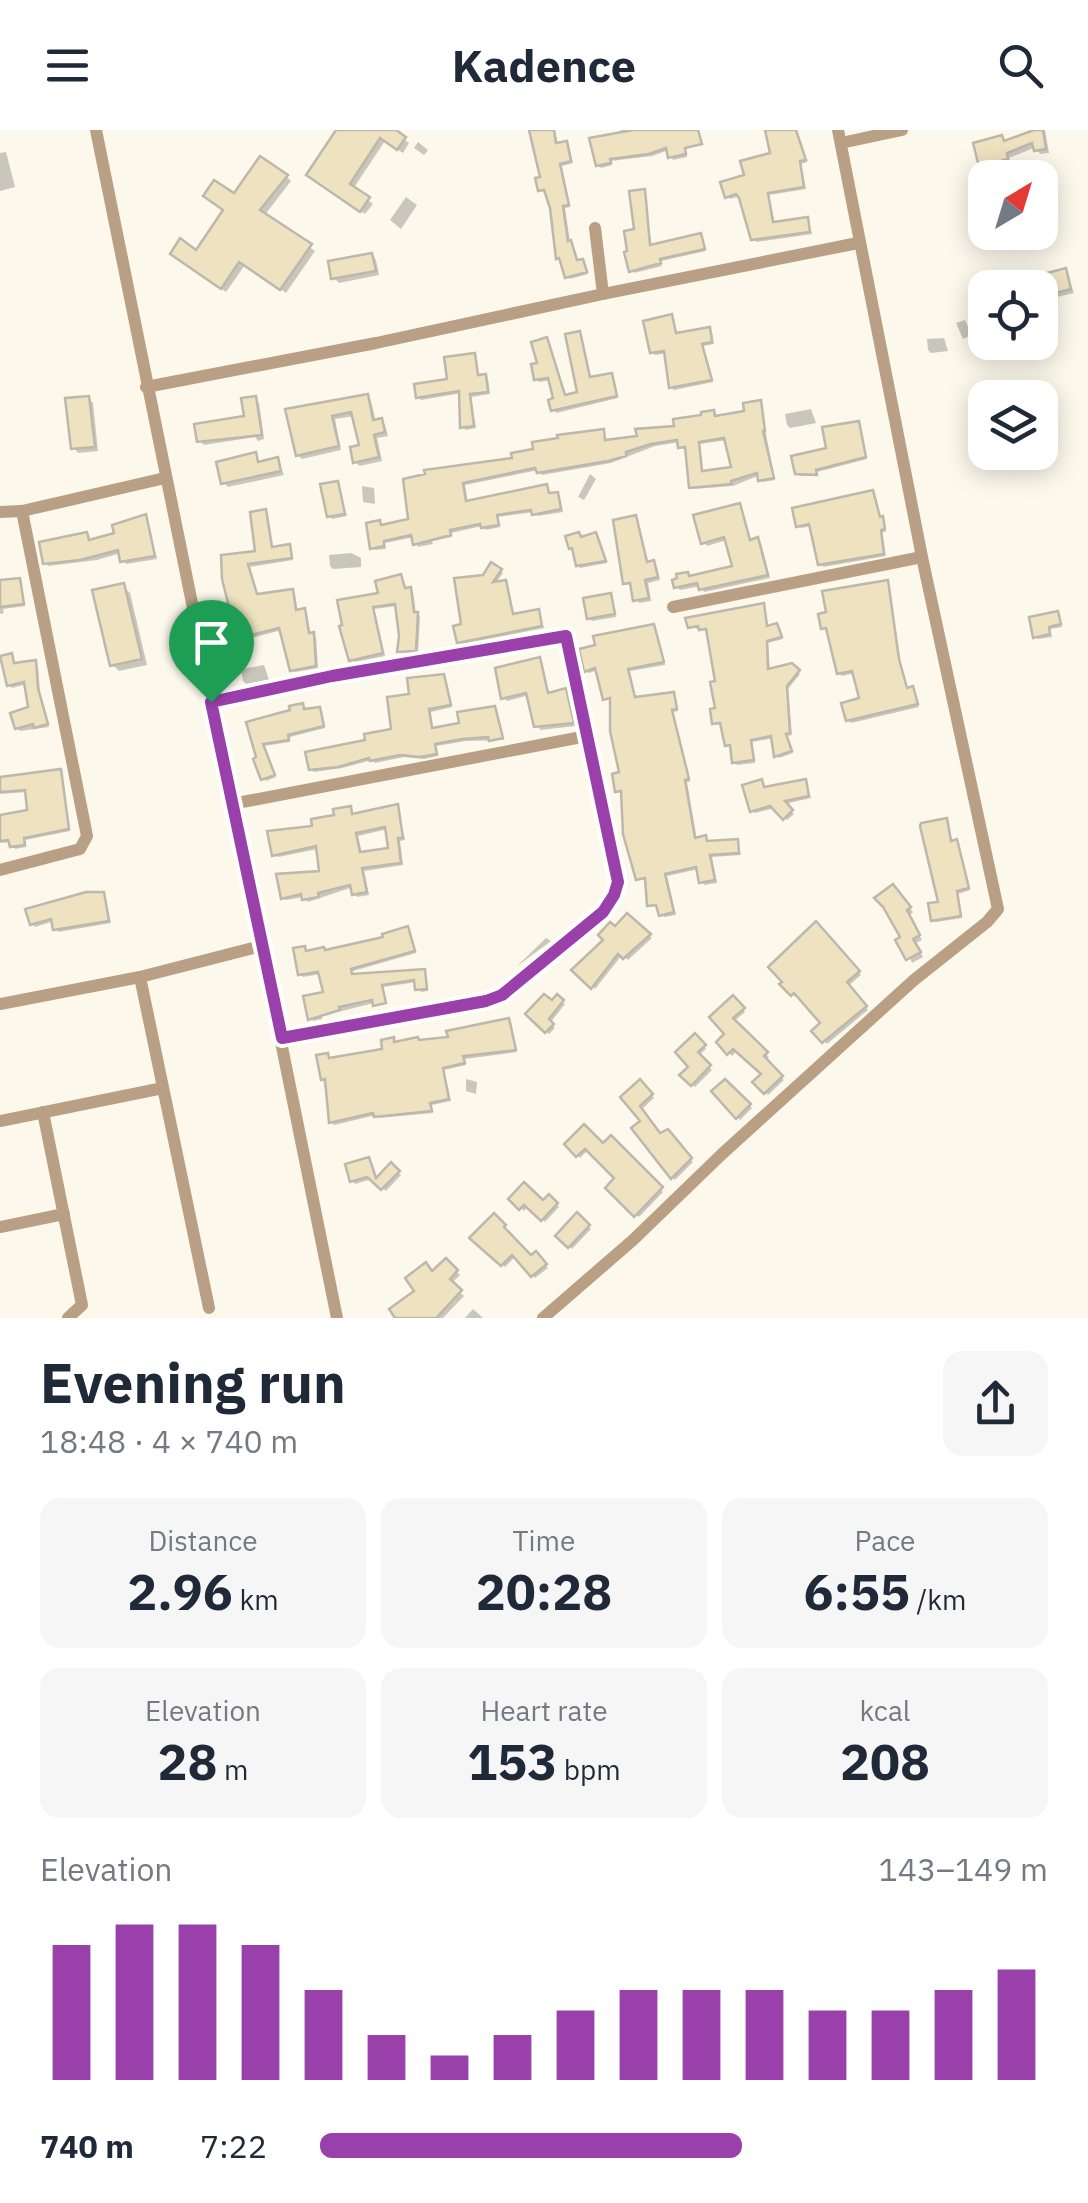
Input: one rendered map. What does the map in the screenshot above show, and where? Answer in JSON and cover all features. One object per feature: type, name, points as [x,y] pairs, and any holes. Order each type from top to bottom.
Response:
[{"type":"street","points":[[96,130],[337,1318]]},
{"type":"street","points":[[542,1318],[914,980],[987,922],[998,908],[922,557],[840,136],[902,130]]},
{"type":"street","points":[[595,228],[603,294]]},
{"type":"street","points":[[146,386],[376,343],[858,243]]},
{"type":"street","points":[[0,512],[22,511],[166,478]]},
{"type":"street","points":[[0,870],[82,848],[88,836],[22,511]]},
{"type":"street","points":[[673,607],[922,557]]},
{"type":"street","points":[[211,702],[332,676],[566,636],[618,882],[603,912],[502,995],[282,1038]]},
{"type":"street","points":[[232,804],[587,736]]},
{"type":"street","points":[[0,1004],[140,977],[261,946]]},
{"type":"street","points":[[140,977],[209,1308]]},
{"type":"street","points":[[0,1121],[162,1088]]},
{"type":"street","points":[[43,1112],[82,1305],[68,1318]]},
{"type":"street","points":[[0,1227],[64,1214]]},
{"type":"building","points":[[336,130],[396,130],[406,137],[397,150],[380,138],[350,184],[370,197],[360,212],[306,175]]},
{"type":"building","points":[[529,130],[554,130],[556,143],[567,141],[571,161],[560,164],[569,205],[563,206],[568,241],[571,240],[577,260],[583,259],[587,272],[565,278],[559,258],[556,259],[550,208],[544,190],[538,191],[535,178],[540,177]]},
{"type":"building","points":[[633,130],[698,130],[702,144],[685,148],[686,154],[668,158],[666,148],[610,159],[611,163],[596,166],[589,138]]},
{"type":"building","points":[[765,130],[796,130],[806,160],[800,161],[804,187],[768,193],[773,222],[808,217],[810,232],[751,240],[739,198],[736,194],[725,198],[720,182],[744,175],[740,161],[770,153]]},
{"type":"building","points":[[1043,130],[1046,149],[1034,151],[1032,143],[1007,153],[1008,159],[977,160],[973,143],[1002,135],[1004,141]]},
{"type":"building","points":[[260,156],[288,175],[260,210],[312,244],[280,290],[239,262],[221,289],[170,254],[180,238],[196,250],[223,210],[203,196],[214,180],[234,193]]},
{"type":"building","points":[[645,189],[650,245],[701,233],[705,249],[660,259],[661,263],[629,272],[624,231],[634,229],[629,191]]},
{"type":"building","points":[[372,253],[376,271],[331,279],[328,261]]},
{"type":"building","points":[[1066,268],[1071,289],[1058,292],[1058,270]]},
{"type":"building","points":[[672,314],[676,333],[710,327],[712,342],[702,344],[712,380],[669,388],[664,351],[650,353],[643,321]]},
{"type":"building","points":[[580,331],[590,377],[612,373],[617,396],[551,411],[548,400],[553,398],[548,378],[534,380],[531,364],[537,363],[531,342],[547,337],[565,395],[577,392],[565,334]]},
{"type":"building","points":[[475,353],[478,375],[486,374],[488,392],[470,394],[474,426],[460,428],[459,391],[416,398],[414,384],[447,379],[444,357]]},
{"type":"building","points":[[368,394],[373,420],[382,418],[385,432],[374,435],[379,457],[353,463],[350,447],[359,445],[351,412],[332,416],[339,446],[296,456],[285,409]]},
{"type":"building","points":[[89,396],[95,447],[71,449],[65,398]]},
{"type":"building","points":[[256,396],[262,435],[197,442],[194,424],[244,416],[241,398]]},
{"type":"building","points":[[761,400],[763,431],[774,478],[758,481],[757,473],[731,484],[689,488],[685,447],[678,448],[677,440],[651,444],[608,461],[537,473],[535,468],[463,483],[466,501],[547,484],[549,493],[558,492],[561,509],[532,515],[531,510],[497,515],[499,525],[450,530],[451,535],[413,545],[411,535],[384,541],[384,546],[370,549],[366,523],[380,520],[381,525],[408,519],[403,479],[425,474],[424,470],[512,458],[511,453],[533,449],[532,442],[558,438],[557,435],[604,429],[605,440],[637,436],[635,429],[674,426],[673,419],[701,412],[714,410],[715,416],[744,411],[743,403]],"holes":[[[724,438],[731,467],[702,471],[699,442]]]},
{"type":"building","points":[[859,421],[866,457],[816,470],[817,475],[795,474],[791,456],[826,448],[822,427]]},
{"type":"building","points":[[256,452],[258,462],[278,457],[281,471],[221,484],[216,462]]},
{"type":"building","points":[[338,481],[345,514],[327,517],[320,484]]},
{"type":"building","points":[[873,490],[880,517],[883,516],[884,554],[818,565],[809,524],[796,527],[792,508]]},
{"type":"building","points":[[740,503],[750,540],[758,537],[768,575],[699,590],[697,583],[674,588],[672,580],[677,578],[676,574],[688,572],[689,576],[732,566],[724,537],[701,544],[693,515]]},
{"type":"building","points":[[266,509],[272,547],[290,544],[292,558],[248,564],[257,594],[293,589],[296,610],[305,608],[309,633],[314,632],[316,666],[290,671],[279,628],[231,640],[227,624],[233,623],[222,579],[221,555],[255,551],[250,512]]},
{"type":"building","points":[[146,514],[155,556],[120,562],[118,550],[43,564],[39,542],[87,532],[89,540],[114,533],[112,525]]},
{"type":"building","points":[[636,515],[647,562],[654,560],[658,577],[645,580],[649,598],[633,601],[630,583],[623,584],[613,520]]},
{"type":"building","points":[[579,532],[581,537],[596,532],[606,561],[576,566],[565,536]]},
{"type":"building","points":[[491,562],[502,569],[493,582],[506,580],[513,614],[539,609],[542,626],[457,643],[453,626],[461,624],[454,578],[483,575]]},
{"type":"building","points":[[401,574],[405,588],[411,587],[414,612],[418,612],[416,651],[397,652],[395,604],[373,607],[383,653],[349,661],[339,626],[342,625],[337,600],[378,593],[375,581]]},
{"type":"building","points":[[20,578],[24,604],[0,607],[0,580]]},
{"type":"building","points":[[888,580],[899,659],[907,688],[913,686],[918,704],[846,721],[841,703],[859,698],[852,671],[837,674],[826,628],[821,629],[818,614],[826,612],[822,591]]},
{"type":"building","points":[[124,583],[142,659],[110,666],[92,590]]},
{"type":"building","points":[[611,593],[615,614],[587,619],[583,598]]},
{"type":"building","points":[[764,603],[767,626],[777,623],[782,637],[767,641],[768,669],[792,663],[800,670],[787,686],[790,733],[786,734],[792,751],[774,757],[771,736],[751,740],[754,760],[732,763],[730,745],[725,746],[720,723],[712,724],[710,709],[715,708],[710,682],[715,681],[706,629],[688,628],[685,618]]},
{"type":"building","points":[[1058,611],[1061,624],[1049,627],[1050,634],[1033,638],[1029,617]]},
{"type":"building","points":[[654,624],[664,662],[628,669],[635,697],[674,692],[677,709],[672,710],[689,779],[685,780],[695,838],[706,835],[707,841],[738,839],[739,853],[710,855],[715,880],[699,883],[696,867],[665,874],[674,912],[659,916],[656,905],[647,906],[645,878],[636,880],[623,834],[621,791],[615,792],[612,774],[619,772],[610,731],[610,698],[603,700],[595,668],[584,672],[579,649],[595,645],[593,636]]},
{"type":"building","points":[[12,653],[14,663],[36,660],[38,688],[48,724],[15,729],[10,713],[28,707],[24,682],[7,686],[0,656]]},
{"type":"building","points":[[540,657],[548,693],[566,688],[574,723],[534,727],[526,693],[501,699],[495,668]]},
{"type":"building","points":[[444,674],[451,705],[429,709],[432,728],[459,723],[457,712],[495,706],[503,738],[462,739],[435,744],[437,754],[370,761],[369,758],[309,770],[305,752],[365,740],[364,734],[391,729],[387,697],[409,694],[407,678]]},
{"type":"building","points":[[303,703],[304,709],[320,707],[324,726],[288,735],[289,740],[263,744],[275,775],[261,780],[246,722]]},
{"type":"building","points":[[61,769],[69,829],[24,838],[25,845],[10,847],[8,840],[0,841],[0,815],[27,810],[25,790],[0,792],[0,777]]},
{"type":"building","points":[[762,779],[764,787],[806,779],[809,796],[785,801],[793,810],[783,820],[770,806],[750,812],[742,785]]},
{"type":"building","points":[[398,804],[403,838],[398,838],[401,863],[362,868],[367,892],[352,895],[350,885],[318,893],[319,897],[302,900],[301,894],[281,899],[276,874],[319,871],[316,846],[272,856],[267,831],[312,826],[311,819],[334,815],[333,809],[351,806],[352,814]],"holes":[[[385,827],[388,848],[360,852],[356,833]]]},
{"type":"building","points":[[947,818],[951,841],[957,839],[969,888],[957,891],[961,916],[931,921],[928,903],[938,902],[920,826]]},
{"type":"building","points":[[893,884],[911,907],[907,910],[920,935],[913,939],[921,952],[906,960],[895,940],[900,937],[874,898]]},
{"type":"building","points":[[86,892],[104,892],[109,921],[53,930],[51,919],[30,925],[25,909]]},
{"type":"building","points":[[627,913],[651,934],[623,959],[618,954],[591,989],[571,970],[603,940],[598,935],[610,922],[615,926]]},
{"type":"building","points":[[816,921],[860,971],[847,982],[867,1006],[822,1043],[811,1031],[820,1023],[794,993],[791,996],[779,984],[782,982],[768,967]]},
{"type":"building","points":[[408,926],[415,951],[351,969],[352,974],[425,969],[427,989],[415,990],[414,980],[382,985],[386,1003],[373,1006],[372,1000],[339,1007],[340,1010],[308,1020],[303,996],[323,992],[318,972],[298,975],[293,948],[325,950],[383,937],[382,934]]},
{"type":"building","points":[[544,994],[552,1000],[557,994],[564,1000],[549,1019],[554,1024],[545,1033],[525,1014]]},
{"type":"building","points":[[733,995],[745,1008],[733,1018],[768,1052],[764,1056],[783,1076],[764,1094],[752,1082],[761,1074],[733,1049],[727,1055],[716,1042],[724,1034],[709,1017]]},
{"type":"building","points":[[509,1018],[516,1050],[463,1056],[465,1063],[443,1068],[449,1099],[430,1103],[432,1111],[374,1117],[373,1113],[329,1123],[325,1079],[321,1080],[316,1055],[328,1053],[329,1058],[382,1049],[381,1040],[394,1037],[394,1042],[448,1037],[446,1031]]},
{"type":"building","points":[[695,1033],[706,1045],[698,1052],[711,1065],[691,1086],[679,1075],[688,1067],[675,1052]]},
{"type":"building","points":[[640,1079],[653,1094],[640,1106],[660,1133],[668,1129],[692,1158],[671,1179],[631,1128],[640,1121],[620,1097]]},
{"type":"building","points":[[725,1079],[751,1104],[736,1119],[711,1091]]},
{"type":"building","points":[[584,1124],[603,1143],[611,1135],[663,1187],[634,1217],[605,1188],[614,1178],[585,1149],[576,1157],[564,1144]]},
{"type":"building","points":[[369,1157],[376,1178],[391,1162],[400,1171],[381,1190],[367,1177],[350,1182],[345,1164]]},
{"type":"building","points":[[524,1182],[543,1200],[549,1194],[558,1203],[541,1221],[524,1205],[519,1210],[508,1199]]},
{"type":"building","points":[[577,1212],[590,1225],[568,1248],[555,1236]]},
{"type":"building","points":[[494,1213],[531,1255],[536,1251],[547,1264],[531,1277],[512,1255],[501,1266],[469,1238]]},
{"type":"building","points":[[446,1258],[458,1270],[450,1279],[462,1290],[436,1318],[395,1318],[389,1309],[414,1291],[405,1278],[426,1262],[432,1271]]},
{"type":"route","points":[[566,636],[618,882],[614,895],[603,912],[502,995],[282,1038],[211,702],[332,676],[566,636]]}]
